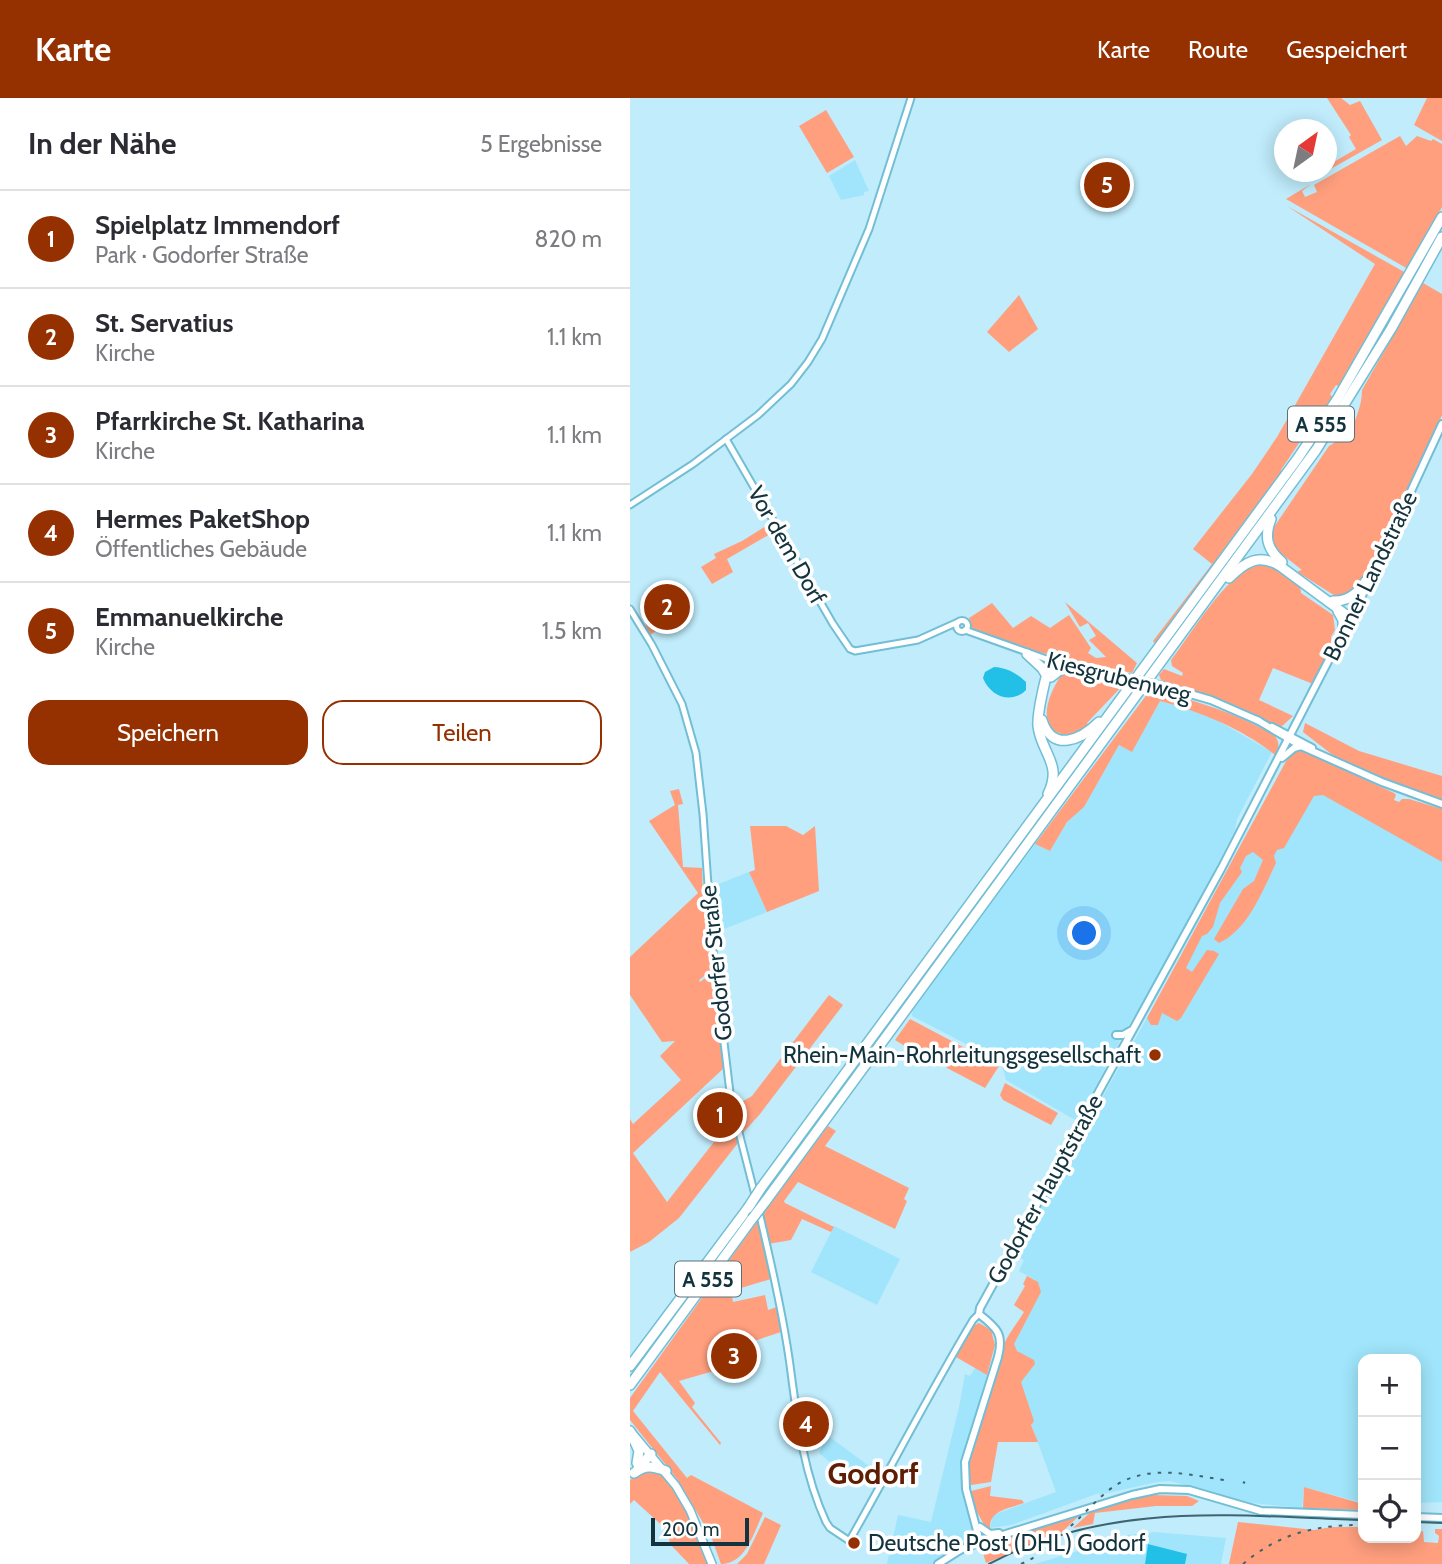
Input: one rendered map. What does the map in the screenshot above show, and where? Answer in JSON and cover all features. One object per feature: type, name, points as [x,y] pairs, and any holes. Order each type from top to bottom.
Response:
[{"type":"highway","name":"A 555","points":[[630,1366],[1298,458],[1332,408],[1442,216]]},
{"type":"highway","name":"A 555","points":[[630,1385],[756,1220],[765,1202],[1278,504],[1340,415],[1442,237]]},
{"type":"highway","points":[[1278,504],[1267,530],[1269,547],[1281,562],[1334,604],[1343,620],[1343,634]]},
{"type":"highway","points":[[1202,608],[1237,570],[1258,559],[1280,566],[1352,617]]},
{"type":"highway","points":[[1334,604],[1352,597],[1377,565]]},
{"type":"highway","points":[[1027,654],[1049,677]]},
{"type":"highway","points":[[1038,812],[1054,778],[1051,760],[1038,725],[1052,662]]},
{"type":"highway","points":[[1049,677],[1059,670],[1073,667]]},
{"type":"highway","points":[[1041,705],[1042,721],[1046,730],[1056,738],[1070,741],[1093,729],[1128,690]]},
{"type":"highway","points":[[630,1358],[643,1348]]},
{"type":"highway","points":[[630,1431],[639,1451],[633,1470]]},
{"type":"highway","points":[[633,1470],[651,1454]]},
{"type":"highway","points":[[633,1470],[647,1466],[666,1471]]},
{"type":"main road","name":"Bonner Landstraße","points":[[1290,738],[1352,617],[1442,424]]},
{"type":"main road","name":"Kiesgrubenweg","points":[[1052,662],[1163,686],[1211,701],[1280,730],[1290,738]]},
{"type":"main road","points":[[1280,730],[1290,726],[1301,715]]},
{"type":"main road","name":"Kiesgrubenweg","points":[[1257,720],[1271,730],[1382,782],[1442,804]]},
{"type":"main road","points":[[1278,762],[1303,744],[1296,726]]},
{"type":"main road","points":[[1271,730],[1280,743],[1278,762]]},
{"type":"main road","name":"Godorfer Hauptstraße","points":[[979,1314],[979,1308],[1206,898],[1290,738]]},
{"type":"main road","points":[[1116,1035],[1123,1035],[1131,1030]]},
{"type":"main road","points":[[979,1314],[995,1328],[1001,1345],[965,1462],[966,1489],[983,1541]]},
{"type":"main road","points":[[630,1431],[666,1471],[687,1504],[712,1563]]},
{"type":"main road","points":[[937,1564],[960,1550],[983,1541],[1132,1494],[1160,1489],[1189,1490],[1261,1511],[1358,1516]]},
{"type":"main road","points":[[972,1511],[983,1541]]},
{"type":"main road","points":[[1421,1517],[1442,1518]]},
{"type":"main road","points":[[980,1527],[992,1534],[1012,1532]]},
{"type":"street","points":[[630,505],[726,439],[779,396],[808,362],[822,339],[863,244],[911,98]]},
{"type":"street","name":"Vor dem Dorf","points":[[726,439],[850,649],[855,651],[918,640],[947,626],[958,625],[960,631],[966,628]]},
{"type":"street","name":"Godorfer Straße","points":[[630,609],[682,704],[696,752],[711,932],[731,1101],[790,1362],[797,1423],[805,1459],[824,1518],[830,1528],[849,1540]]},
{"type":"street","name":"Kiesgrubenweg","points":[[966,628],[1052,662]]},
{"type":"street","name":"Godorfer Hauptstraße","points":[[849,1540],[943,1371],[979,1314]]},
{"type":"shaded area","points":[[1327,98],[1341,98],[1350,105],[1360,101],[1382,140],[1337,165],[1337,160],[1356,149],[1349,137],[1351,135]]},
{"type":"shaded area","points":[[1427,98],[1442,98],[1442,141],[1414,125]]},
{"type":"shaded area","points":[[826,110],[854,157],[827,173],[799,126]]},
{"type":"shaded area","points":[[1400,136],[1406,146],[1417,136],[1442,144],[1442,207],[1408,269],[1286,199],[1311,184],[1302,191],[1305,197],[1317,192],[1314,185],[1319,182],[1337,182],[1337,172]]},
{"type":"shaded area","points":[[855,160],[869,191],[864,192],[864,195],[841,200],[829,176]]},
{"type":"shaded area","points":[[1287,206],[1406,273],[1340,387],[1336,385],[1330,394],[1333,398],[1281,470],[1283,473],[1155,644],[1153,641],[1212,564],[1193,549],[1252,474],[1277,437],[1375,264]]},
{"type":"shaded area","points":[[1423,283],[1442,294],[1442,415],[1374,563],[1355,592],[1337,597],[1299,573],[1298,571],[1302,570],[1274,548],[1272,530],[1329,446],[1337,441],[1345,441],[1359,410],[1362,390]]},
{"type":"shaded area","points":[[1019,295],[1038,329],[1009,352],[987,332]]},
{"type":"shaded area","points":[[769,524],[772,533],[727,559],[733,572],[712,584],[701,567],[716,558],[714,554]]},
{"type":"shaded area","points":[[1256,564],[1284,573],[1300,584],[1301,593],[1333,615],[1333,647],[1313,684],[1273,668],[1259,700],[1293,716],[1281,727],[1224,701],[1161,680],[1159,675],[1164,669],[1182,676],[1183,673],[1172,666],[1171,660],[1221,593],[1244,571]]},
{"type":"shaded area","points":[[670,594],[683,610],[649,636],[646,621],[648,608],[655,599]]},
{"type":"shaded area","points":[[1065,602],[1137,663],[1132,673],[1030,650],[972,628],[969,618],[992,603],[1013,628],[1031,616],[1050,628],[1069,615],[1091,648],[1088,653],[1096,658],[1106,657],[1089,640],[1096,636],[1088,623],[1080,627]]},
{"type":"shaded area","points":[[994,667],[1019,676],[1026,682],[1026,690],[1020,695],[1008,698],[996,694],[983,678],[985,672]]},
{"type":"shaded area","points":[[1075,672],[1125,683],[1087,723],[1089,726],[1078,735],[1054,730],[1047,714],[1051,693],[1063,673]]},
{"type":"shaded area","points":[[1151,689],[1245,720],[1275,736],[1278,748],[1275,755],[1221,722],[1160,701],[1132,752],[1119,745],[1084,807],[1067,822],[1050,851],[1035,844]]},
{"type":"shaded area","points":[[1160,701],[1206,714],[1272,752],[1161,973],[1124,1033],[1077,1121],[1006,1080],[1001,1062],[912,1016],[913,1007],[1035,844],[1050,851],[1067,822],[1084,807],[1119,745],[1132,751]]},
{"type":"shaded area","points":[[1305,723],[1359,751],[1442,776],[1442,799],[1389,781],[1334,756],[1303,732]]},
{"type":"shaded area","points":[[1304,751],[1394,793],[1394,800],[1399,802],[1409,799],[1442,809],[1442,862],[1323,795],[1314,796],[1284,848],[1277,850],[1274,856],[1276,863],[1254,908],[1238,929],[1219,943],[1214,939],[1243,889],[1254,881],[1263,860],[1253,852],[1246,856],[1240,868],[1242,872],[1220,903],[1213,927],[1202,936],[1186,968],[1192,972],[1207,950],[1219,954],[1181,1018],[1177,1021],[1162,1013],[1158,1025],[1151,1025],[1147,1018],[1285,763],[1292,753]]},
{"type":"shaded area","points":[[1289,774],[1442,845],[1442,1502],[1421,1503],[1421,1354],[1358,1354],[1358,1502],[1304,1487],[1302,1508],[1252,1503],[1170,1481],[1099,1493],[1011,1525],[990,1528],[993,1515],[1056,1492],[1004,1350],[1036,1292],[1035,1280],[1019,1271],[1024,1260],[1019,1257],[1018,1252],[1024,1236]]},
{"type":"shaded area","points":[[679,789],[683,804],[678,805],[683,867],[702,868],[703,900],[713,969],[699,980],[700,982],[709,975],[713,976],[725,1067],[633,1153],[667,1202],[732,1119],[738,1143],[679,1218],[649,1242],[630,1252],[630,1119],[633,1124],[681,1080],[660,1056],[675,1041],[662,1042],[630,995],[630,957],[698,893],[649,821],[675,805],[670,791]]},
{"type":"shaded area","points":[[750,826],[786,826],[803,835],[815,826],[819,891],[767,912],[749,872],[755,870]]},
{"type":"shaded area","points":[[749,872],[767,912],[714,933],[711,887]]},
{"type":"shaded area","points":[[829,995],[843,1005],[743,1133],[736,1105],[752,1096]]},
{"type":"shaded area","points":[[910,1019],[999,1066],[985,1088],[947,1068],[945,1062],[933,1055],[928,1060],[895,1040]]},
{"type":"shaded area","points":[[1005,1083],[1058,1113],[1051,1125],[1003,1100],[1000,1095]]},
{"type":"shaded area","points":[[828,1126],[836,1131],[825,1146],[909,1188],[904,1199],[907,1201],[895,1229],[798,1182],[785,1203],[834,1227],[831,1232],[802,1219],[791,1240],[768,1244],[762,1213]]},
{"type":"shaded area","points":[[758,1220],[771,1279],[731,1291],[733,1302],[765,1295],[768,1310],[777,1307],[781,1332],[751,1342],[748,1335],[719,1344],[721,1352],[718,1356],[724,1368],[679,1381],[695,1403],[692,1407],[720,1445],[660,1372],[633,1411],[687,1478],[691,1475],[763,1513],[743,1553],[730,1563],[721,1564],[711,1536],[677,1479],[630,1420],[630,1398]]},
{"type":"shaded area","points":[[834,1226],[900,1259],[877,1305],[811,1272]]},
{"type":"shaded area","points":[[1027,1276],[1038,1282],[1041,1292],[1014,1344],[1017,1351],[1034,1360],[1035,1364],[1021,1382],[1034,1421],[1031,1425],[1038,1442],[998,1442],[991,1482],[971,1485],[970,1456],[974,1437],[1004,1344],[1024,1312],[1014,1305],[1025,1286],[1023,1284]]},
{"type":"shaded area","points":[[979,1323],[991,1330],[995,1345],[987,1375],[956,1357],[973,1326]]},
{"type":"shaded area","points":[[975,1368],[987,1375],[963,1465],[975,1538],[932,1564],[887,1564],[898,1515],[931,1522],[965,1374],[970,1376]]},
{"type":"shaded area","points":[[827,1435],[881,1475],[874,1489],[839,1463],[836,1467],[819,1453]]},
{"type":"shaded area","points":[[656,1471],[681,1501],[708,1564],[689,1564],[670,1544],[668,1531],[634,1500],[630,1504],[630,1480],[639,1473]]},
{"type":"shaded area","points":[[991,1486],[990,1496],[1022,1500],[1024,1503],[997,1513],[990,1528],[986,1528],[972,1503],[971,1491]]},
{"type":"shaded area","points":[[1304,1487],[1358,1503],[1358,1510],[1303,1508]]},
{"type":"shaded area","points":[[1151,1495],[1187,1496],[1199,1501],[1192,1506],[1156,1506],[1095,1513],[1093,1524],[1073,1528],[1095,1508]]},
{"type":"shaded area","points":[[1082,1513],[1061,1533],[986,1563],[981,1546]]},
{"type":"shaded area","points":[[765,1517],[781,1525],[764,1564],[737,1564],[747,1554]]},
{"type":"shaded area","points":[[1238,1522],[1314,1530],[1358,1527],[1358,1543],[1421,1543],[1423,1531],[1424,1542],[1438,1543],[1439,1536],[1435,1529],[1442,1529],[1442,1564],[1229,1564]]},
{"type":"shaded area","points":[[1154,1532],[1226,1538],[1221,1564],[1185,1564],[1187,1555],[1149,1544],[1145,1564],[1035,1564],[1091,1547],[1099,1548],[1120,1536]]},
{"type":"shaded area","points":[[1148,1544],[1187,1554],[1185,1564],[1145,1564]]},
{"type":"tram line","points":[[989,1564],[1034,1544],[1080,1530],[1126,1521],[1219,1515],[1358,1520]]},
{"type":"tram line","points":[[1421,1522],[1442,1523]]},
{"type":"railway","points":[[1021,1564],[1048,1547],[1102,1496],[1126,1480],[1141,1475],[1170,1473],[1230,1481]]},
{"type":"railway","points":[[1243,1564],[1270,1545],[1298,1533],[1312,1529],[1358,1525]]},
{"type":"place","name":"Emmanuelkirche","points":[[1107,185]]},
{"type":"place","name":"St. Servatius","points":[[667,607]]},
{"type":"place","name":"Rhein-Main-Rohrleitungsgesellschaft","points":[[1155,1055]]},
{"type":"place","name":"Spielplatz Immendorf","points":[[720,1115]]},
{"type":"place","name":"Pfarrkirche St. Katharina","points":[[734,1356]]},
{"type":"place","name":"Hermes PaketShop","points":[[806,1424]]},
{"type":"place","name":"Deutsche Post (DHL) Godorf","points":[[854,1543]]},
{"type":"district","name":"Godorf","points":[[873,1473]]}]
